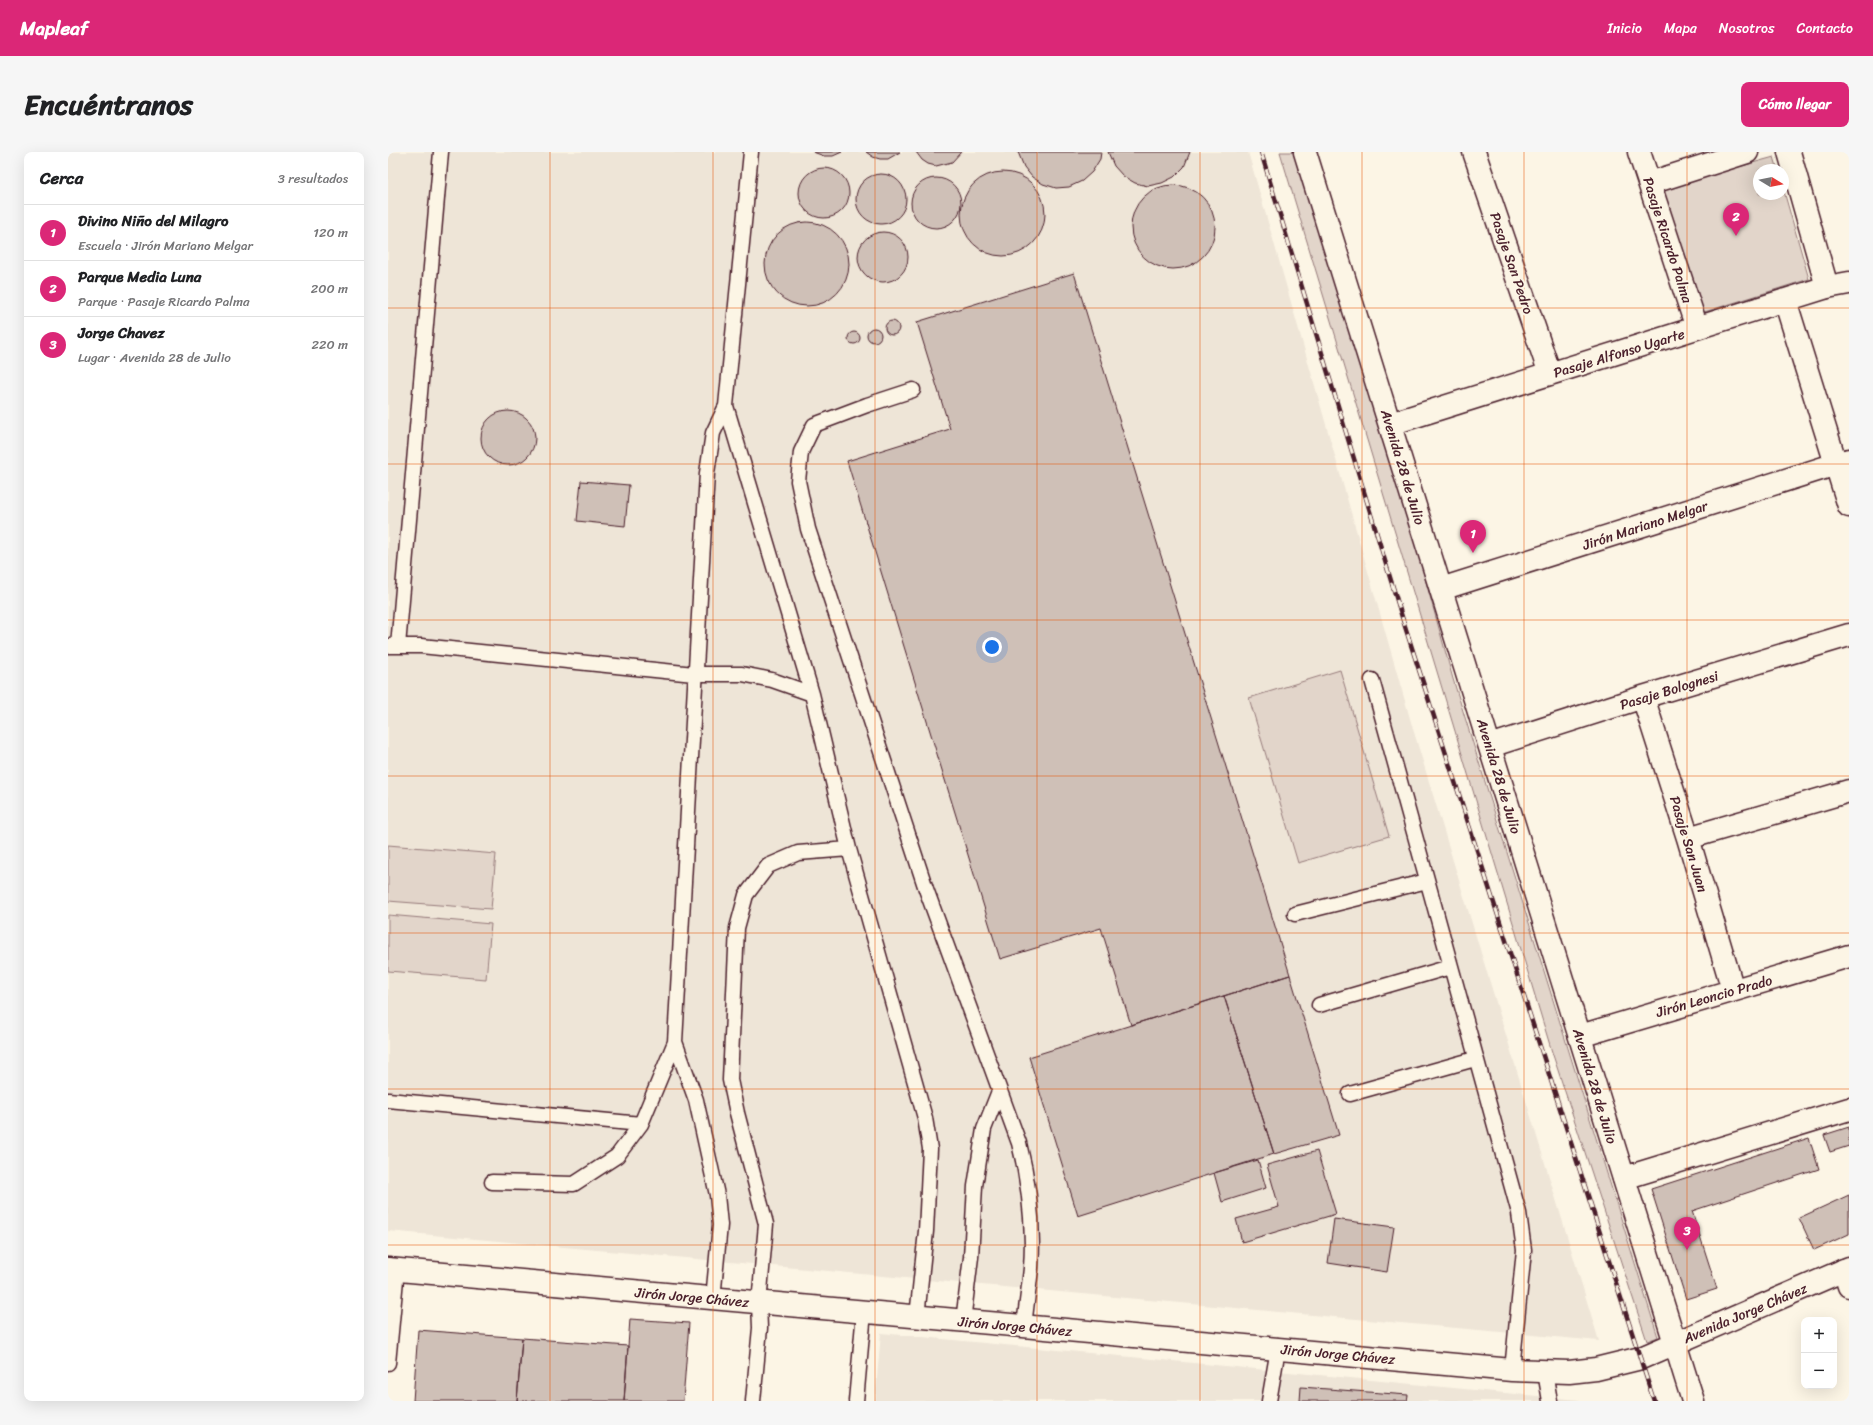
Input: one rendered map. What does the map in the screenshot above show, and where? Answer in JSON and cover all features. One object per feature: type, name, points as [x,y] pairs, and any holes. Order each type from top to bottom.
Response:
[{"type":"street","name":"Avenida 28 de Julio","points":[[1305,152],[1693,1401]]},
{"type":"street","name":"Pasaje San Pedro","points":[[1474,152],[1550,374]]},
{"type":"street","name":"Pasaje Ricardo Palma","points":[[1639,152],[1697,328]]},
{"type":"street","points":[[1650,183],[1747,152]]},
{"type":"street","points":[[1789,152],[1827,287]]},
{"type":"street","name":"Pasaje Alfonso Ugarte","points":[[1390,424],[1827,287],[1849,283]]},
{"type":"street","points":[[1785,300],[1843,462],[1849,506]]},
{"type":"street","name":"Jirón Mariano Melgar","points":[[1441,589],[1843,462]]},
{"type":"street","name":"Pasaje Bolognesi","points":[[1490,746],[1643,697],[1849,635]]},
{"type":"street","name":"Pasaje San Juan","points":[[1643,697],[1688,838],[1733,990]]},
{"type":"street","points":[[1688,838],[1849,791]]},
{"type":"street","name":"Jirón Leoncio Prado","points":[[1580,1036],[1849,956]]},
{"type":"street","points":[[1624,1178],[1849,1109]]},
{"type":"street","name":"Jirón Jorge Chávez","points":[[392,1269],[1512,1370],[1569,1372],[1596,1369],[1641,1358]]},
{"type":"street","name":"Avenida Jorge Chávez","points":[[1641,1358],[1847,1275]]},
{"type":"lane","points":[[442,152],[393,646],[421,646],[694,674],[742,674],[772,680],[812,694]]},
{"type":"lane","points":[[492,1182],[574,1184],[618,1156],[641,1124],[675,1042],[694,674],[707,473],[713,433],[726,406],[751,152]]},
{"type":"lane","points":[[913,390],[814,425],[801,452],[798,481],[808,529],[924,882],[999,1092],[1019,1143],[1025,1168],[1031,1235],[1031,1268],[1024,1326]]},
{"type":"lane","points":[[726,406],[812,694],[849,849],[925,1118],[930,1149],[926,1230],[918,1317]]},
{"type":"lane","points":[[1372,680],[1475,1058],[1519,1213],[1524,1250],[1512,1370]]},
{"type":"lane","points":[[753,1401],[760,1328],[759,1303],[766,1224],[737,1113],[730,1080],[737,928],[746,896],[768,866],[798,853],[849,849]]},
{"type":"lane","points":[[1295,914],[1427,881]]},
{"type":"lane","points":[[1319,1005],[1450,967]]},
{"type":"lane","points":[[675,1042],[696,1100],[718,1195],[720,1225],[713,1299]]},
{"type":"lane","points":[[1350,1094],[1475,1058]]},
{"type":"lane","points":[[963,1321],[971,1258],[975,1186],[984,1129],[999,1092]]},
{"type":"lane","points":[[388,1100],[641,1124]]},
{"type":"lane","points":[[388,1363],[392,1269]]},
{"type":"lane","points":[[856,1401],[864,1312]]},
{"type":"lane","points":[[1270,1401],[1278,1349]]},
{"type":"lane","points":[[1545,1372],[1550,1401]]},
{"type":"shaded area","points":[[388,152],[1248,152],[1413,729],[1599,1341],[388,1231]]},
{"type":"shaded area","points":[[1280,152],[1294,152],[1354,323],[1453,679],[1658,1337],[1647,1341],[1552,1052]]},
{"type":"shaded area","points":[[1774,157],[1776,164],[1753,164],[1753,200],[1786,200],[1809,279],[1698,314],[1660,189]]},
{"type":"shaded area","points":[[1340,670],[1389,836],[1298,863],[1249,698]]},
{"type":"shaded area","points":[[388,845],[496,854],[491,909],[388,901]]},
{"type":"shaded area","points":[[388,915],[491,924],[486,979],[388,971]]},
{"type":"shaded area","points":[[881,1333],[1579,1400],[1579,1401],[875,1401]]},
{"type":"building","points":[[813,152],[842,152],[833,156],[824,156]]},
{"type":"building","points":[[866,152],[900,152],[888,159],[880,159],[873,157]]},
{"type":"building","points":[[916,152],[961,152],[952,162],[936,166],[928,164],[922,160]]},
{"type":"building","points":[[1018,152],[1101,152],[1100,159],[1092,172],[1082,181],[1069,187],[1056,188],[1043,184],[1032,177],[1024,167]]},
{"type":"building","points":[[1108,152],[1190,152],[1184,167],[1174,177],[1162,183],[1148,186],[1135,183],[1123,176],[1114,166]]},
{"type":"building","points":[[819,168],[829,168],[842,175],[849,188],[849,198],[842,211],[829,218],[819,218],[810,214],[803,207],[799,198],[799,188],[803,179],[810,172]]},
{"type":"building","points":[[1003,172],[1019,175],[1033,184],[1042,198],[1045,214],[1042,230],[1033,244],[1019,253],[1003,256],[987,253],[973,244],[964,230],[961,214],[964,198],[973,184],[987,175]]},
{"type":"building","points":[[876,174],[886,174],[899,181],[906,194],[906,204],[899,217],[886,224],[876,224],[867,220],[860,213],[856,204],[856,194],[860,185],[867,178]]},
{"type":"building","points":[[931,178],[941,178],[954,185],[961,198],[961,208],[954,221],[941,228],[931,228],[922,224],[915,217],[911,208],[911,198],[915,189],[922,182]]},
{"type":"building","points":[[1173,185],[1189,188],[1203,197],[1212,211],[1215,227],[1212,243],[1203,257],[1189,266],[1173,269],[1157,266],[1143,257],[1134,243],[1131,227],[1134,211],[1143,197],[1157,188]]},
{"type":"building","points":[[807,222],[823,225],[837,234],[846,248],[849,264],[846,280],[837,294],[823,303],[807,306],[791,303],[777,294],[768,280],[765,264],[768,248],[777,234],[791,225]]},
{"type":"building","points":[[878,232],[888,232],[901,239],[908,252],[908,262],[901,275],[888,282],[878,282],[869,278],[862,271],[858,262],[858,252],[862,243],[869,236]]},
{"type":"building","points":[[1074,273],[1290,975],[1131,1025],[1101,928],[1000,959],[847,461],[950,429],[917,322]]},
{"type":"building","points":[[889,321],[895,321],[899,325],[899,331],[895,335],[889,335],[885,331],[885,325]]},
{"type":"building","points":[[874,328],[879,330],[881,335],[879,340],[874,342],[869,340],[867,335],[869,330]]},
{"type":"building","points":[[852,332],[856,332],[860,338],[856,344],[852,344],[848,340],[848,336]]},
{"type":"building","points":[[503,411],[513,411],[523,415],[531,423],[535,433],[535,443],[531,453],[523,461],[513,465],[503,465],[493,461],[485,453],[481,443],[481,433],[485,423],[493,415]]},
{"type":"building","points":[[581,481],[629,485],[625,526],[577,521]]},
{"type":"building","points":[[1290,975],[1339,1135],[1274,1154],[1224,996]]},
{"type":"building","points":[[1224,996],[1274,1154],[1078,1216],[1029,1057]]},
{"type":"building","points":[[1849,1127],[1849,1146],[1830,1152],[1824,1135]]},
{"type":"building","points":[[1809,1138],[1819,1169],[1692,1211],[1717,1289],[1686,1299],[1651,1189]]},
{"type":"building","points":[[1317,1151],[1336,1214],[1242,1242],[1236,1219],[1279,1207],[1267,1165]]},
{"type":"building","points":[[1258,1160],[1266,1188],[1222,1202],[1214,1173]]},
{"type":"building","points":[[1849,1195],[1849,1234],[1814,1250],[1799,1218]]},
{"type":"building","points":[[1334,1219],[1394,1227],[1387,1272],[1328,1263]]},
{"type":"building","points":[[630,1319],[689,1323],[683,1401],[624,1401]]},
{"type":"building","points":[[418,1330],[522,1338],[517,1401],[413,1401]]},
{"type":"building","points":[[522,1338],[628,1346],[624,1401],[517,1401]]},
{"type":"building","points":[[1301,1387],[1408,1395],[1407,1401],[1300,1401]]},
{"type":"railway","points":[[1261,152],[1402,617],[1654,1401]]},
{"type":"place","name":"Parque Media Luna","points":[[1736,236]]},
{"type":"place","name":"Divino Niño del Milagro","points":[[1473,553]]},
{"type":"place","name":"Jorge Chavez","points":[[1687,1250]]}]
